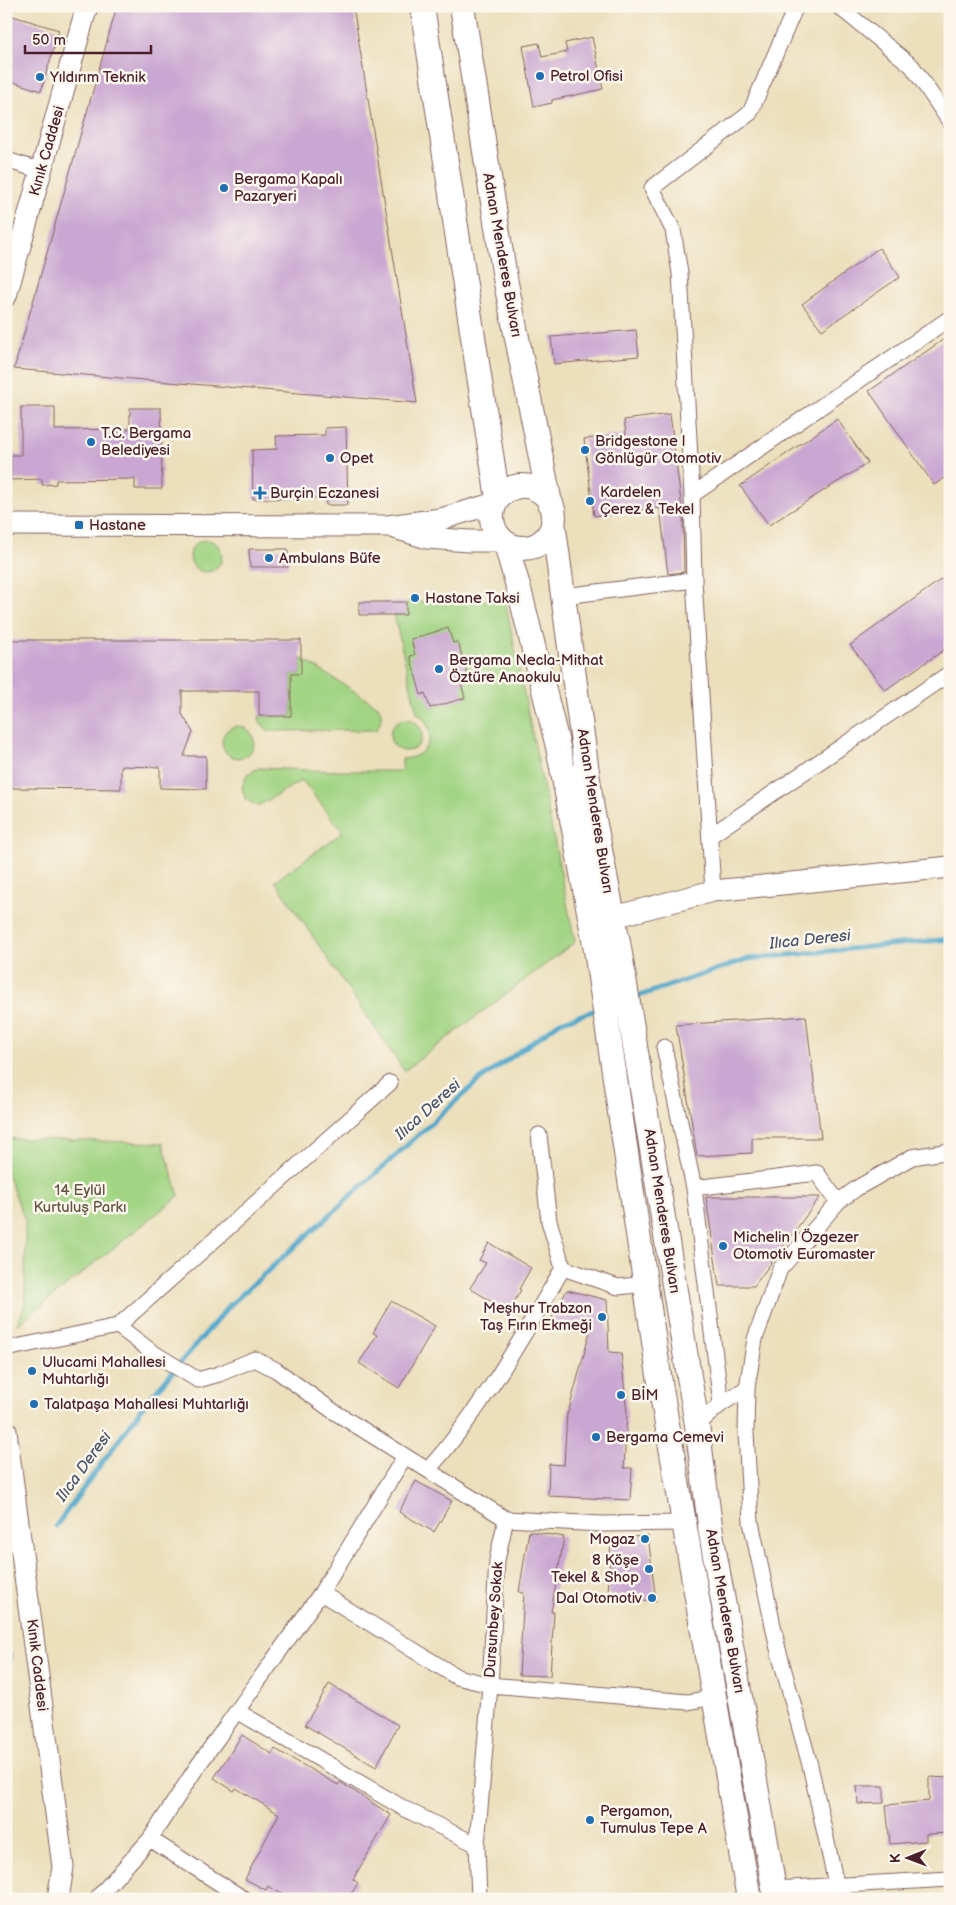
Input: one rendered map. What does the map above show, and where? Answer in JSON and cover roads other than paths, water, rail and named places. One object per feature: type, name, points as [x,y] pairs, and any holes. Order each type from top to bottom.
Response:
[{"type":"main road","name":"Kınık Caddesi","points":[[6,296],[87,6]]},
{"type":"main road","points":[[422,6],[496,501]]},
{"type":"main road","name":"Adnan Menderes Bulvarı","points":[[462,6],[505,278],[552,512],[592,809],[614,917],[697,1425],[711,1533],[775,1894]]},
{"type":"main road","points":[[388,526],[427,538],[504,543],[523,549],[540,544],[551,531],[552,512],[544,494],[525,486],[514,487],[505,491],[496,501],[492,509],[492,523],[498,536],[504,543]]},
{"type":"main road","points":[[6,525],[388,526],[441,518],[496,501]]},
{"type":"main road","name":"Adnan Menderes Bulvarı","points":[[504,543],[524,607],[558,747],[596,950],[684,1524],[750,1899]]},
{"type":"main road","points":[[614,917],[713,891],[950,868]]},
{"type":"main road","name":"Kınık Caddesi","points":[[6,1431],[63,1867],[58,1899]]},
{"type":"street","points":[[713,891],[694,580],[692,495],[680,272],[673,230],[652,188],[750,113],[796,6]]},
{"type":"street","points":[[838,6],[912,66],[950,122]]},
{"type":"street","points":[[6,160],[42,171]]},
{"type":"street","points":[[692,495],[950,318]]},
{"type":"street","points":[[564,596],[694,580]]},
{"type":"street","points":[[710,836],[950,673]]},
{"type":"street","points":[[664,1047],[694,1188],[721,1404]]},
{"type":"street","points":[[6,1348],[118,1326],[390,1083]]},
{"type":"street","points":[[428,1470],[449,1446],[483,1399],[521,1341],[563,1268],[549,1221],[539,1135]]},
{"type":"street","points":[[837,1892],[810,1765],[778,1649],[751,1522],[746,1432],[747,1388],[755,1339],[780,1270],[838,1202],[857,1188],[912,1157],[950,1151]]},
{"type":"street","points":[[694,1188],[817,1173],[838,1202]]},
{"type":"street","points":[[563,1268],[618,1287],[646,1284]]},
{"type":"street","points":[[118,1326],[152,1352],[198,1380],[219,1374],[255,1359],[276,1370],[333,1411],[506,1519],[602,1524],[684,1524]]},
{"type":"street","points":[[697,1425],[721,1404],[747,1388]]},
{"type":"street","points":[[98,1896],[150,1840],[196,1767],[321,1593],[406,1456]]},
{"type":"street","name":"Dursunbey Sokak","points":[[479,1899],[477,1845],[490,1685],[497,1560],[506,1519]]},
{"type":"street","points":[[321,1593],[456,1676],[490,1685],[688,1702],[714,1696]]},
{"type":"street","points":[[237,1710],[405,1809],[477,1845]]},
{"type":"street","points":[[150,1840],[244,1899]]},
{"type":"street","points":[[775,1894],[837,1892],[950,1879]]},
{"type":"waterway","name":"Ilıca Deresi","points":[[633,998],[748,959],[950,939]]},
{"type":"waterway","name":"Ilıca Deresi","points":[[56,1526],[145,1404],[229,1306],[477,1082],[560,1022],[599,1009]]},
{"type":"waterway","name":"Ilıca Deresi","points":[[6,1677],[10,1657]]},
{"type":"place","name":"Petrol Ofisi","points":[[540,76]]},
{"type":"place","name":"Yıldırım Teknik","points":[[40,77]]},
{"type":"place","name":"Bergama Kapalı Pazaryeri","points":[[224,188]]},
{"type":"place","name":"T.C. Bergama Belediyesi","points":[[91,442]]},
{"type":"place","name":"Bridgestone | Gönlügür Otomotiv","points":[[585,450]]},
{"type":"place","name":"Opet","points":[[330,458]]},
{"type":"place","name":"Burçin Eczanesi","points":[[260,493]]},
{"type":"place","name":"Kardelen Çerez & Tekel","points":[[590,501]]},
{"type":"place","name":"Hastane","points":[[79,525]]},
{"type":"place","name":"Ambulans Büfe","points":[[269,558]]},
{"type":"place","name":"Hastane Taksi","points":[[415,598]]},
{"type":"place","name":"Bergama Necla-Mithat Öztüre Anaokulu","points":[[439,669]]},
{"type":"place","name":"Michelin | Özgezer Otomotiv Euromaster","points":[[723,1246]]},
{"type":"place","name":"Meşhur Trabzon Taş Fırın Ekmeği","points":[[602,1317]]},
{"type":"place","name":"Ulucami Mahallesi Muhtarlığı","points":[[32,1371]]},
{"type":"place","name":"BİM","points":[[621,1395]]},
{"type":"place","name":"Talatpaşa Mahallesi Muhtarlığı","points":[[34,1404]]},
{"type":"place","name":"Bergama Cemevi","points":[[596,1437]]},
{"type":"place","name":"Mogaz","points":[[645,1539]]},
{"type":"place","name":"8 Köşe Tekel & Shop","points":[[649,1569]]},
{"type":"place","name":"Dal Otomotiv","points":[[652,1598]]},
{"type":"place","name":"Pergamon, Tumulus Tepe A","points":[[590,1820]]},
{"type":"park label","name":"14 Eylül Kurtuluş Parkı","points":[[80,1198]]}]
